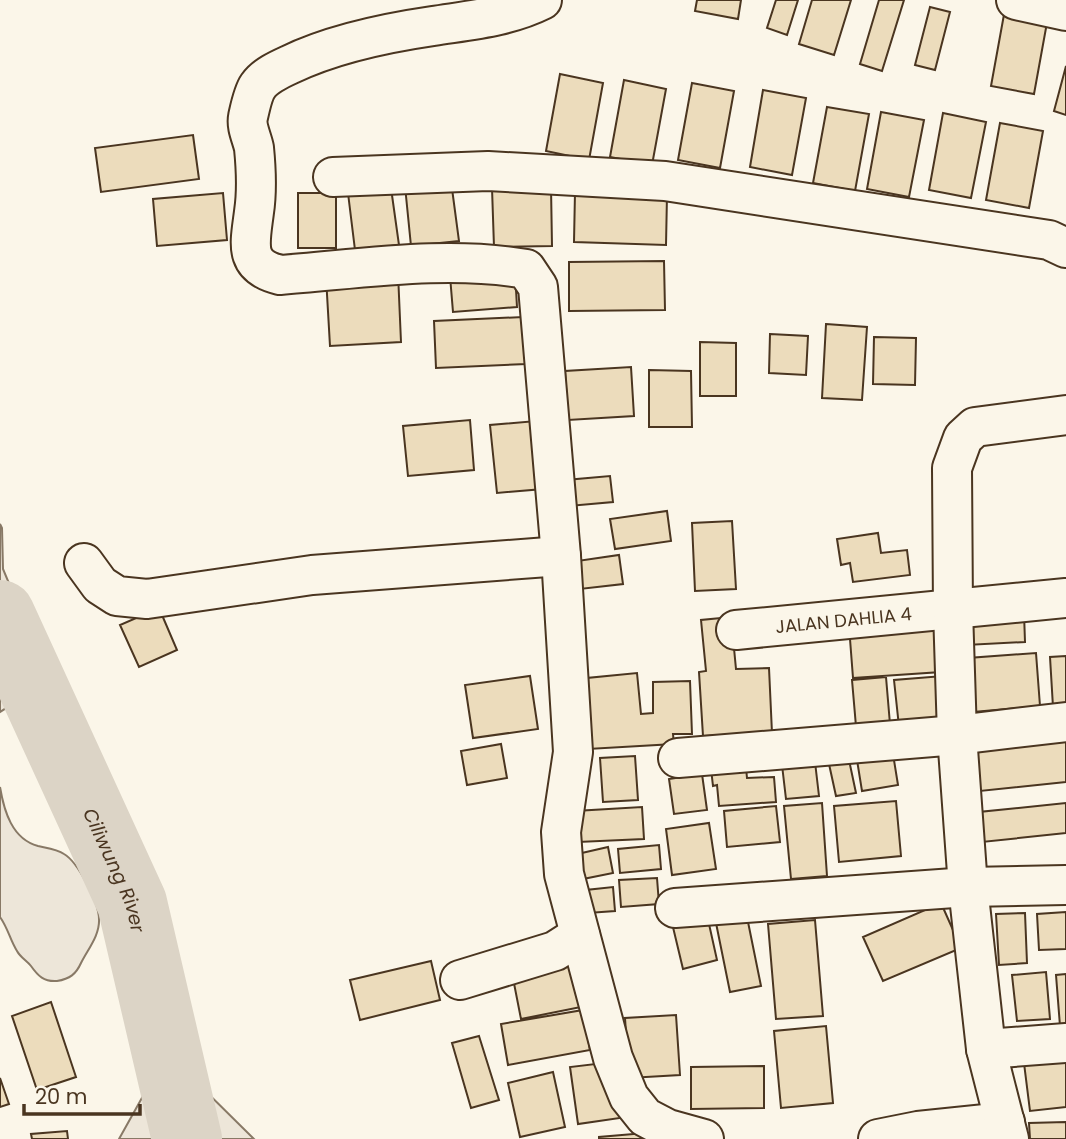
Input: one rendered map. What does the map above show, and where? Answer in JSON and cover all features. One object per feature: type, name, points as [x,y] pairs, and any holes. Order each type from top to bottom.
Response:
[{"type":"street","points":[[542,0],[525,9],[476,21],[432,26],[308,55],[274,72],[258,86],[247,120],[254,147],[256,201],[251,243],[254,261],[264,271],[281,275],[444,263],[503,265],[526,269],[538,287],[561,556],[573,752],[561,832],[564,874],[613,1058],[629,1097],[645,1116],[682,1136]]},
{"type":"street","points":[[1016,0],[1066,11]]},
{"type":"street","points":[[333,177],[488,171],[665,181],[1060,237]]},
{"type":"street","points":[[878,1139],[918,1131],[1007,1130],[986,1049],[968,887],[957,735],[953,610],[953,468],[962,438],[975,427],[1066,415]]},
{"type":"street","points":[[84,563],[100,586],[117,596],[148,599],[312,575],[561,556]]},
{"type":"street","name":"JALAN DAHLIA 4","points":[[736,630],[1066,598]]},
{"type":"street","points":[[678,758],[957,735],[1066,722]]},
{"type":"street","points":[[675,908],[968,887],[1066,885]]},
{"type":"street","points":[[460,980],[555,951],[580,935]]},
{"type":"street","points":[[986,1049],[1066,1043]]},
{"type":"shaded area","points":[[0,524],[3,569],[20,610],[44,645],[47,672],[42,685],[0,712]]},
{"type":"shaded area","points":[[0,787],[7,814],[16,831],[29,842],[58,851],[70,858],[96,903],[99,925],[96,936],[77,970],[66,979],[52,981],[39,975],[18,953],[0,917]]},
{"type":"shaded area","points":[[167,1053],[254,1139],[119,1139]]},
{"type":"building","points":[[697,0],[741,0],[738,19],[695,11]]},
{"type":"building","points":[[776,0],[798,0],[787,35],[767,28]]},
{"type":"building","points":[[812,0],[851,0],[834,55],[799,44]]},
{"type":"building","points":[[879,0],[904,0],[882,71],[860,64]]},
{"type":"building","points":[[930,7],[950,12],[935,70],[915,65]]},
{"type":"building","points":[[1005,9],[1048,17],[1034,94],[991,86]]},
{"type":"building","points":[[1066,66],[1066,115],[1054,111]]},
{"type":"building","points":[[560,74],[603,83],[589,160],[546,151]]},
{"type":"building","points":[[624,80],[666,89],[652,165],[610,157]]},
{"type":"building","points":[[692,83],[734,91],[720,168],[678,160]]},
{"type":"building","points":[[763,90],[806,98],[792,175],[750,167]]},
{"type":"building","points":[[827,107],[869,114],[855,191],[813,183]]},
{"type":"building","points":[[881,112],[924,120],[909,197],[867,189]]},
{"type":"building","points":[[943,113],[986,122],[971,198],[929,190]]},
{"type":"building","points":[[1000,123],[1043,131],[1029,208],[986,200]]},
{"type":"building","points":[[193,135],[199,179],[101,192],[95,148]]},
{"type":"building","points":[[451,181],[459,241],[411,246],[405,186]]},
{"type":"building","points":[[551,187],[552,246],[494,247],[492,188]]},
{"type":"building","points":[[391,188],[399,245],[355,250],[348,193]]},
{"type":"building","points":[[575,192],[667,195],[666,245],[574,242]]},
{"type":"building","points":[[223,193],[227,240],[157,246],[153,199]]},
{"type":"building","points":[[298,193],[336,193],[336,248],[298,248]]},
{"type":"building","points":[[664,261],[665,310],[569,311],[569,262]]},
{"type":"building","points":[[515,272],[517,307],[453,312],[450,276]]},
{"type":"building","points":[[398,273],[401,342],[330,346],[326,277]]},
{"type":"building","points":[[523,317],[526,364],[436,368],[434,321]]},
{"type":"building","points":[[826,324],[867,327],[862,400],[822,398]]},
{"type":"building","points":[[770,334],[808,336],[806,375],[769,373]]},
{"type":"building","points":[[874,337],[916,338],[915,385],[873,384]]},
{"type":"building","points":[[700,342],[736,343],[736,396],[700,396]]},
{"type":"building","points":[[631,367],[634,416],[568,420],[565,371]]},
{"type":"building","points":[[649,370],[691,371],[692,427],[649,427]]},
{"type":"building","points":[[470,420],[474,470],[408,476],[403,426]]},
{"type":"building","points":[[536,421],[543,489],[497,493],[490,425]]},
{"type":"building","points":[[610,476],[613,502],[569,506],[566,480]]},
{"type":"building","points":[[667,511],[671,541],[615,549],[610,519]]},
{"type":"building","points":[[732,521],[736,589],[695,591],[692,523]]},
{"type":"building","points":[[878,533],[881,553],[907,550],[910,575],[853,582],[850,563],[841,565],[837,539]]},
{"type":"building","points":[[619,555],[623,584],[580,589],[577,561]]},
{"type":"building","points":[[159,608],[177,650],[139,667],[120,625]]},
{"type":"building","points":[[1024,613],[1025,642],[966,645],[964,615]]},
{"type":"building","points":[[731,617],[736,669],[769,668],[772,733],[703,736],[699,672],[706,671],[701,620]]},
{"type":"building","points":[[937,620],[941,672],[853,678],[849,626]]},
{"type":"building","points":[[1036,653],[1040,706],[973,712],[968,658]]},
{"type":"building","points":[[1066,656],[1066,706],[1053,707],[1050,657]]},
{"type":"building","points":[[637,673],[641,714],[653,713],[653,682],[690,681],[692,734],[673,734],[674,744],[588,749],[586,717],[590,717],[587,678]]},
{"type":"building","points":[[530,676],[538,729],[473,738],[465,685]]},
{"type":"building","points":[[943,676],[949,732],[900,736],[894,680]]},
{"type":"building","points":[[886,677],[891,736],[857,738],[852,680]]},
{"type":"building","points":[[1066,741],[1066,782],[980,791],[976,749]]},
{"type":"building","points":[[501,744],[507,778],[467,785],[461,751]]},
{"type":"building","points":[[893,754],[898,785],[862,791],[857,760]]},
{"type":"building","points":[[635,756],[638,800],[603,802],[600,758]]},
{"type":"building","points":[[745,757],[747,778],[774,777],[776,802],[719,806],[710,760]]},
{"type":"building","points":[[849,760],[856,793],[836,796],[829,764]]},
{"type":"building","points":[[815,762],[819,796],[786,799],[782,765]]},
{"type":"building","points":[[702,774],[707,810],[674,814],[669,779]]},
{"type":"building","points":[[896,801],[901,856],[839,862],[834,806]]},
{"type":"building","points":[[822,803],[827,876],[791,879],[784,806]]},
{"type":"building","points":[[1066,803],[1066,833],[982,842],[979,812]]},
{"type":"building","points":[[776,806],[780,842],[727,847],[724,811]]},
{"type":"building","points":[[642,807],[644,839],[578,842],[575,811]]},
{"type":"building","points":[[709,823],[716,869],[672,875],[666,829]]},
{"type":"building","points":[[659,845],[661,869],[620,873],[618,849]]},
{"type":"building","points":[[608,847],[613,873],[578,880],[573,855]]},
{"type":"building","points":[[657,878],[659,904],[621,907],[619,880]]},
{"type":"building","points":[[613,887],[615,911],[588,913],[586,890]]},
{"type":"building","points":[[941,903],[961,948],[883,981],[863,937]]},
{"type":"building","points":[[1066,912],[1066,949],[1039,950],[1037,914]]},
{"type":"building","points":[[1025,913],[1027,963],[999,965],[996,914]]},
{"type":"building","points":[[707,915],[717,960],[683,969],[672,923]]},
{"type":"building","points":[[747,917],[761,986],[730,992],[716,923]]},
{"type":"building","points":[[815,920],[823,1016],[776,1019],[768,924]]},
{"type":"building","points":[[571,957],[581,1007],[521,1019],[511,968]]},
{"type":"building","points":[[431,961],[440,1000],[360,1020],[350,980]]},
{"type":"building","points":[[1046,972],[1050,1019],[1017,1021],[1012,975]]},
{"type":"building","points":[[1066,974],[1066,1026],[1060,1026],[1056,975]]},
{"type":"building","points":[[51,1002],[76,1077],[37,1090],[12,1016]]},
{"type":"building","points":[[583,1010],[590,1050],[508,1065],[501,1024]]},
{"type":"building","points":[[676,1015],[680,1075],[629,1078],[625,1018]]},
{"type":"building","points":[[826,1026],[833,1103],[781,1108],[774,1031]]},
{"type":"building","points":[[479,1036],[499,1100],[471,1108],[452,1043]]},
{"type":"building","points":[[1066,1058],[1066,1107],[1030,1111],[1024,1063]]},
{"type":"building","points":[[612,1062],[620,1118],[578,1124],[570,1067]]},
{"type":"building","points":[[764,1066],[764,1108],[691,1109],[691,1067]]},
{"type":"building","points":[[553,1072],[565,1127],[520,1137],[508,1083]]},
{"type":"building","points":[[0,1078],[9,1104],[0,1107]]},
{"type":"building","points":[[1066,1122],[1066,1139],[1030,1139],[1029,1123]]},
{"type":"building","points":[[67,1131],[68,1139],[32,1139],[31,1134]]},
{"type":"building","points":[[645,1133],[646,1139],[599,1139],[599,1137]]},
{"type":"waterway","name":"Ciliwung River","points":[[0,615],[132,903],[187,1139]]}]
